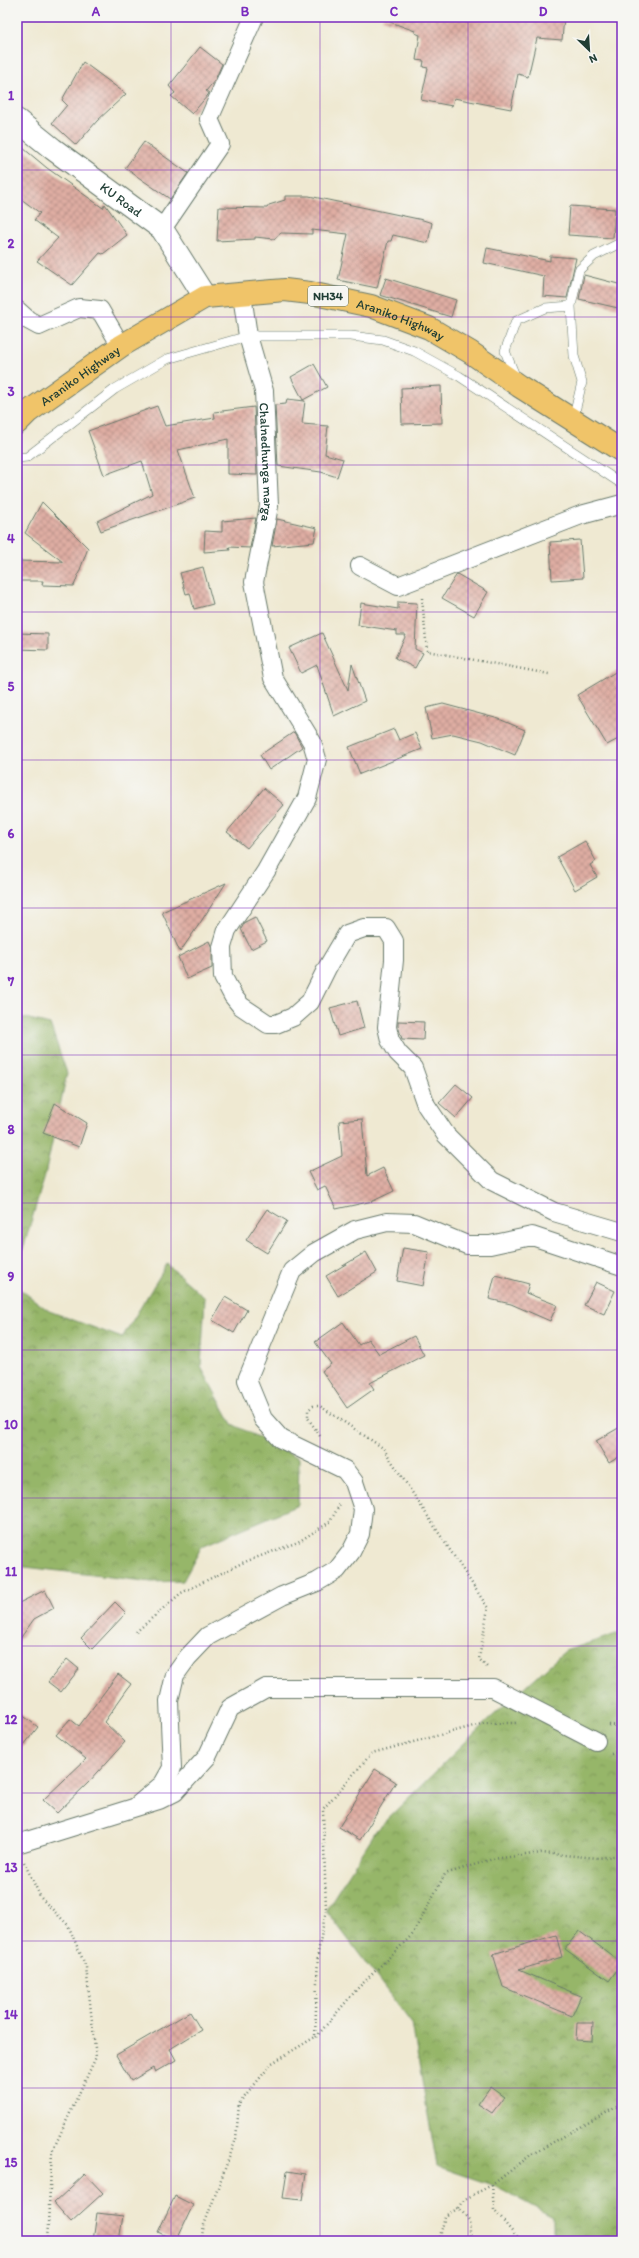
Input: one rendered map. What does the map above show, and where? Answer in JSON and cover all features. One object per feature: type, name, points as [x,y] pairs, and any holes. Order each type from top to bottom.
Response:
[{"type":"highway","name":"Araniko Highway","points":[[17,423],[28,412],[121,346],[205,297],[285,290],[371,306],[429,328],[470,352],[519,386],[622,452]]},
{"type":"street","points":[[162,228],[220,144],[209,119],[254,17]]},
{"type":"street","name":"KU Road","points":[[17,120],[162,228],[205,297]]},
{"type":"street","name":"Chalnedhunga marga","points":[[242,294],[248,336],[264,391],[269,506],[254,582],[273,678],[312,742],[317,759],[307,798],[266,871],[227,930],[221,960],[223,977],[233,996],[241,1006],[268,1024],[276,1024],[293,1017],[310,1002],[327,968],[347,934],[364,928],[386,928],[394,941],[394,960],[387,1027],[390,1040],[398,1053],[413,1068],[426,1105],[446,1134],[492,1180],[554,1212],[622,1232]]},
{"type":"street","points":[[17,310],[28,320],[39,326],[79,308],[100,310],[121,346]]},
{"type":"street","points":[[360,566],[398,586],[581,515],[622,504]]},
{"type":"street","points":[[138,1805],[163,1784],[172,1768],[169,1701],[174,1675],[188,1657],[208,1636],[282,1596],[317,1582],[337,1570],[351,1552],[360,1534],[363,1509],[354,1482],[345,1470],[281,1439],[263,1419],[247,1380],[292,1271],[314,1253],[355,1230],[388,1222],[414,1223],[467,1245],[490,1245],[532,1236],[622,1266]]},
{"type":"street","points":[[20,1852],[138,1805],[158,1800],[175,1792],[207,1757],[230,1708],[266,1688],[493,1688],[596,1741]]},
{"type":"lane","points":[[573,420],[582,382],[574,356],[571,306],[579,270],[594,256],[622,242]]},
{"type":"lane","points":[[519,386],[505,351],[516,321],[546,308],[571,306]]},
{"type":"lane","points":[[17,458],[27,457],[115,389],[167,359],[248,336],[351,336],[383,340],[414,351],[459,376],[622,484]]},
{"type":"path","points":[[398,586],[422,598],[427,651],[549,674]]},
{"type":"path","points":[[324,1442],[308,1418],[308,1410],[313,1406],[320,1406],[348,1423],[383,1448],[488,1608],[480,1659],[493,1672]]},
{"type":"path","points":[[136,1632],[181,1593],[242,1563],[298,1542],[330,1522],[341,1501],[345,1470]]},
{"type":"path","points":[[315,2037],[318,1953],[326,1910],[323,1809],[372,1753],[485,1723],[526,1723]]},
{"type":"path","points":[[607,1725],[622,1726]]},
{"type":"path","points":[[20,1852],[41,1898],[68,1925],[86,1967],[96,2057],[52,2152],[47,2241]]},
{"type":"path","points":[[201,2241],[204,2225],[236,2139],[239,2104],[272,2062],[315,2037],[358,1988],[412,1935],[445,1874],[493,1859],[541,1853],[598,1858],[622,1855]]},
{"type":"path","points":[[439,2241],[445,2216],[459,2208],[465,2199],[492,2185],[532,2154],[622,2104]]},
{"type":"path","points":[[492,2185],[494,2210],[520,2241]]},
{"type":"path","points":[[459,2208],[469,2220],[471,2241]]},
{"type":"green space","points":[[17,1016],[50,1024],[67,1073],[45,1175],[17,1269]]},
{"type":"green space","points":[[167,1264],[205,1298],[201,1367],[232,1424],[299,1458],[298,1505],[202,1546],[183,1581],[152,1582],[17,1566],[17,1287],[49,1311],[122,1338]]},
{"type":"green space","points":[[622,1632],[622,2241],[553,2241],[553,2217],[492,2185],[437,2166],[412,2024],[326,1910],[377,1829],[485,1723],[565,1651]]},
{"type":"building","points":[[383,17],[564,17],[562,40],[537,38],[528,77],[518,74],[511,109],[454,98],[452,106],[421,100],[428,68],[423,67],[424,61],[416,60],[420,35],[415,33],[415,31],[382,19]]},
{"type":"building","points":[[200,47],[222,64],[215,80],[206,91],[209,93],[208,95],[192,114],[171,96],[175,93],[169,86]]},
{"type":"building","points":[[83,62],[126,94],[97,121],[76,145],[52,123],[67,105],[62,100]]},
{"type":"building","points":[[144,142],[188,173],[170,199],[125,168]]},
{"type":"building","points":[[17,143],[47,168],[103,208],[105,204],[127,235],[103,254],[100,253],[72,285],[37,261],[58,238],[34,220],[40,213],[17,196]]},
{"type":"building","points":[[285,196],[309,196],[423,220],[432,223],[428,243],[393,235],[391,241],[388,241],[377,288],[338,280],[348,234],[312,230],[312,234],[281,233],[274,239],[255,237],[255,239],[217,241],[219,207],[267,208],[269,205],[285,200]]},
{"type":"building","points":[[570,206],[615,209],[613,238],[568,235]]},
{"type":"building","points":[[487,248],[550,261],[550,256],[576,258],[567,298],[543,296],[544,276],[484,263]]},
{"type":"building","points":[[584,275],[622,285],[622,296],[618,308],[579,299]]},
{"type":"building","points":[[386,278],[456,300],[451,317],[380,295]]},
{"type":"building","points":[[314,364],[327,387],[303,400],[291,377]]},
{"type":"building","points":[[441,386],[442,423],[402,424],[401,388]]},
{"type":"building","points":[[287,399],[305,401],[302,424],[328,426],[325,454],[343,459],[337,477],[321,472],[278,466],[275,405],[286,404]]},
{"type":"building","points":[[157,406],[165,426],[215,418],[214,412],[254,407],[257,475],[228,474],[228,439],[178,450],[195,498],[101,531],[97,521],[152,494],[142,461],[104,475],[88,431]]},
{"type":"building","points":[[42,502],[88,548],[74,586],[42,585],[43,581],[17,581],[17,561],[63,562],[25,533]]},
{"type":"building","points":[[256,518],[250,548],[229,547],[230,550],[204,552],[205,531],[222,532],[222,521]]},
{"type":"building","points":[[277,519],[317,528],[314,542],[272,546]]},
{"type":"building","points":[[580,540],[583,578],[552,580],[550,542]]},
{"type":"building","points":[[203,567],[213,604],[194,609],[190,593],[186,594],[180,573]]},
{"type":"building","points":[[457,574],[488,592],[474,616],[442,598]]},
{"type":"building","points":[[398,602],[417,603],[415,649],[423,653],[415,668],[395,658],[406,635],[397,635],[397,631],[358,625],[361,603],[398,609]]},
{"type":"building","points":[[17,633],[48,634],[48,650],[17,649]]},
{"type":"building","points":[[322,633],[348,690],[352,664],[365,701],[334,716],[317,665],[301,673],[289,648]]},
{"type":"building","points":[[622,668],[622,737],[607,745],[577,695]]},
{"type":"building","points":[[443,704],[499,719],[525,730],[515,755],[482,741],[453,734],[432,738],[426,708]]},
{"type":"building","points":[[394,729],[399,740],[415,733],[422,749],[360,774],[349,747]]},
{"type":"building","points":[[294,732],[302,747],[269,770],[260,755]]},
{"type":"building","points":[[264,788],[284,805],[247,848],[227,832]]},
{"type":"building","points":[[585,841],[596,861],[590,865],[597,877],[575,890],[557,857]]},
{"type":"building","points":[[226,883],[200,923],[180,952],[162,912]]},
{"type":"building","points":[[255,917],[267,941],[251,949],[241,929],[245,922]]},
{"type":"building","points":[[209,941],[212,948],[212,968],[187,979],[178,957]]},
{"type":"building","points":[[357,1001],[364,1028],[338,1036],[330,1008]]},
{"type":"building","points":[[398,1021],[424,1022],[423,1040],[402,1039]]},
{"type":"building","points":[[456,1084],[473,1098],[456,1118],[439,1103]]},
{"type":"building","points":[[55,1103],[87,1123],[79,1147],[43,1133]]},
{"type":"building","points":[[362,1119],[367,1176],[383,1168],[394,1191],[373,1201],[336,1209],[325,1186],[317,1190],[308,1172],[342,1156],[339,1121]]},
{"type":"building","points":[[267,1209],[287,1221],[267,1253],[246,1240]]},
{"type":"building","points":[[403,1248],[429,1252],[423,1286],[397,1281]]},
{"type":"building","points":[[366,1252],[377,1272],[338,1296],[326,1276]]},
{"type":"building","points":[[495,1275],[529,1284],[526,1293],[557,1305],[550,1321],[511,1304],[489,1299]]},
{"type":"building","points":[[596,1282],[615,1291],[604,1314],[584,1305]]},
{"type":"building","points":[[225,1297],[247,1310],[234,1333],[212,1320]]},
{"type":"building","points":[[343,1322],[359,1345],[368,1339],[379,1354],[414,1336],[424,1355],[370,1383],[374,1389],[347,1408],[322,1371],[331,1364],[315,1342]]},
{"type":"building","points":[[622,1426],[622,1455],[609,1463],[596,1441]]},
{"type":"building","points":[[45,1590],[54,1608],[34,1619],[17,1643],[17,1604]]},
{"type":"building","points":[[115,1602],[126,1613],[92,1649],[81,1638]]},
{"type":"building","points":[[67,1659],[79,1669],[61,1692],[48,1682]]},
{"type":"building","points":[[118,1674],[131,1684],[104,1722],[125,1742],[89,1782],[57,1813],[43,1800],[86,1759],[56,1735],[70,1719],[79,1726]]},
{"type":"building","points":[[17,1711],[38,1727],[17,1754]]},
{"type":"building","points":[[375,1769],[396,1782],[360,1840],[339,1827]]},
{"type":"building","points":[[579,1931],[622,1963],[609,1981],[565,1949]]},
{"type":"building","points":[[556,1935],[562,1957],[519,1970],[581,1996],[572,2016],[503,1987],[493,1954]]},
{"type":"building","points":[[190,2012],[201,2030],[170,2049],[176,2060],[155,2072],[153,2068],[131,2081],[116,2055]]},
{"type":"building","points":[[577,2023],[593,2023],[592,2041],[576,2040]]},
{"type":"building","points":[[490,2087],[504,2097],[492,2113],[478,2104]]},
{"type":"building","points":[[287,2171],[306,2174],[302,2200],[283,2198]]},
{"type":"building","points":[[85,2174],[103,2193],[71,2222],[54,2203]]},
{"type":"building","points":[[175,2196],[193,2205],[176,2241],[158,2232]]},
{"type":"building","points":[[97,2213],[123,2216],[119,2241],[93,2241]]}]
